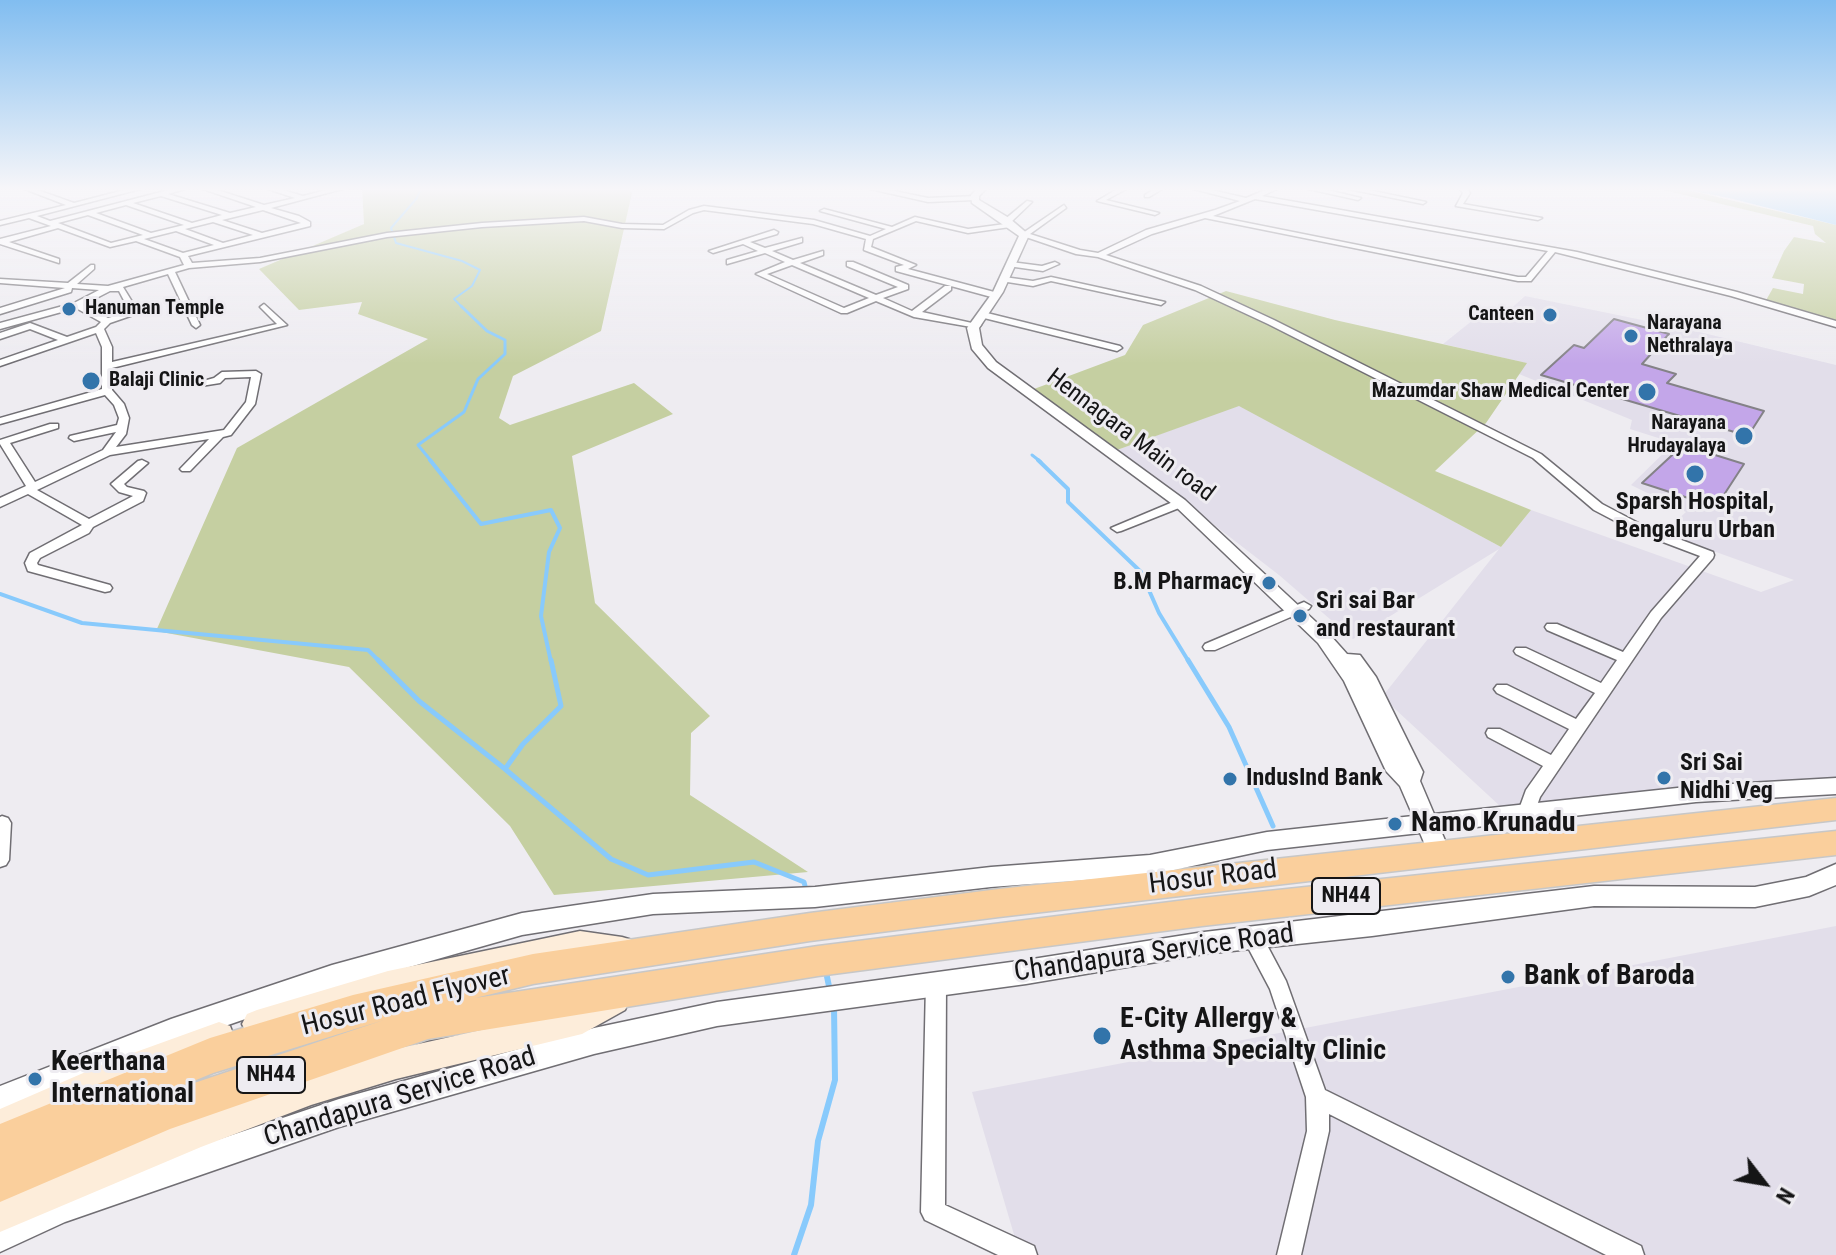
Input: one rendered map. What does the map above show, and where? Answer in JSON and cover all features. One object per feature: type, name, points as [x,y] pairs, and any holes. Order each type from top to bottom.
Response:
[{"type":"highway","name":"Hosur Road","points":[[639,952],[810,927],[842,904],[1432,838],[1836,809]]},
{"type":"highway","name":"Hosur Road","points":[[640,987],[1202,912],[1836,843]]},
{"type":"highway","name":"Hosur Road Flyover","points":[[0,1143],[210,1056],[353,1011],[533,969],[639,952]]},
{"type":"highway","name":"Hosur Road Flyover","points":[[0,1182],[167,1111],[428,1022],[640,987]]},
{"type":"main road","points":[[0,1125],[111,1076],[189,1046],[388,984],[580,943],[639,952]]},
{"type":"main road","points":[[0,1215],[199,1132],[311,1090],[396,1064],[572,1024],[640,987]]},
{"type":"street","points":[[16,247],[56,261]]},
{"type":"street","points":[[160,247],[183,255],[221,247]]},
{"type":"street","points":[[0,326],[77,305],[109,288],[170,270],[260,260],[328,247]]},
{"type":"street","points":[[713,251],[726,247]]},
{"type":"street","points":[[755,247],[914,314],[980,320],[1117,348]]},
{"type":"street","points":[[730,262],[779,247]]},
{"type":"street","points":[[867,247],[912,265],[899,269],[995,295]]},
{"type":"street","points":[[980,320],[1019,247]]},
{"type":"street","points":[[1061,247],[1099,255],[1198,288],[1271,322],[1537,456],[1598,507],[1638,528],[1708,555],[1656,615],[1532,795],[1527,812]]},
{"type":"street","points":[[1099,255],[1117,247]]},
{"type":"street","points":[[1357,247],[1518,279],[1528,279],[1553,250]]},
{"type":"street","points":[[1533,247],[1619,264],[1836,324]]},
{"type":"street","points":[[820,253],[760,274],[844,311],[905,287],[850,264]]},
{"type":"street","points":[[183,255],[189,266]]},
{"type":"street","points":[[1011,264],[1043,269],[1055,264]]},
{"type":"street","points":[[0,311],[71,287],[91,267]]},
{"type":"street","points":[[170,270],[196,325]]},
{"type":"street","points":[[1004,279],[1033,284],[1051,279],[1161,302]]},
{"type":"street","points":[[0,281],[122,289],[135,313],[0,363]]},
{"type":"street","points":[[914,314],[948,288]]},
{"type":"street","points":[[77,305],[103,325],[107,347],[107,391],[119,404],[124,418],[121,434],[107,452]]},
{"type":"street","points":[[107,366],[283,325],[264,307]]},
{"type":"street","name":"Hennagara Main road","points":[[980,320],[973,328],[976,346],[992,365],[1180,503],[1216,535],[1219,542],[1299,608],[1342,660],[1397,771],[1409,781],[1432,838]]},
{"type":"street","points":[[0,336],[30,326],[66,340]]},
{"type":"street","points":[[0,503],[107,452],[227,433],[251,402],[256,374],[222,375],[217,381],[201,383]]},
{"type":"street","points":[[0,421],[107,391]]},
{"type":"street","points":[[54,426],[4,442],[30,488],[89,524]]},
{"type":"street","points":[[74,438],[122,427]]},
{"type":"street","points":[[186,469],[218,435]]},
{"type":"street","points":[[105,588],[33,568],[31,563],[35,556],[139,498],[140,493],[123,490],[117,484],[142,463]]},
{"type":"street","points":[[1117,528],[1180,503]]},
{"type":"street","points":[[1210,647],[1299,608]]},
{"type":"street","points":[[1552,627],[1627,659]]},
{"type":"street","points":[[1521,651],[1604,691]]},
{"type":"street","points":[[1502,689],[1579,727]]},
{"type":"street","points":[[1494,733],[1554,764]]},
{"type":"street","points":[[1432,838],[1527,812],[1696,794],[1836,786]]},
{"type":"street","points":[[0,860],[2,823]]},
{"type":"street","name":"Chandapura Service Road","points":[[0,1236],[60,1208],[339,1113],[495,1068],[717,1014],[1253,938],[1594,896],[1755,897],[1809,886],[1836,874]]},
{"type":"street","points":[[0,1100],[171,1032],[332,977],[522,924],[653,904],[842,904]]},
{"type":"street","points":[[1253,938],[1279,987],[1317,1097],[1318,1131],[1289,1255]]},
{"type":"street","points":[[936,983],[933,1212],[1025,1255]]},
{"type":"street","points":[[1317,1097],[1632,1255]]},
{"type":"shaded area","points":[[1525,296],[1691,330],[1836,365],[1836,782],[1514,819],[1382,697],[1499,549],[1353,639],[1279,575],[1117,450],[1239,405],[1501,547],[1531,510],[1761,592],[1794,580],[1663,533],[1686,512],[1631,485],[1674,443],[1630,429],[1632,420],[1519,374],[1526,363],[1443,344],[1478,316],[1498,320]]},
{"type":"shaded area","points":[[1836,926],[1836,1255],[1020,1255],[972,1092]]},
{"type":"green space","points":[[311,247],[620,247],[601,331],[513,376],[499,418],[510,425],[634,383],[673,414],[572,456],[595,603],[710,716],[691,733],[690,795],[808,872],[554,895],[510,826],[349,667],[156,631],[237,448],[428,339],[358,314],[362,302],[299,310],[259,269]]},
{"type":"green space","points":[[1787,247],[1836,247],[1836,322],[1765,302],[1773,288],[1803,294],[1804,284],[1772,278]]},
{"type":"green space","points":[[1226,291],[1335,320],[1527,363],[1486,423],[1435,471],[1531,510],[1501,547],[1239,406],[1117,450],[1034,389],[1125,355],[1143,325]]},
{"type":"building","name":"Mazumdar Shaw Medical Center","points":[[1614,319],[1669,334],[1642,364],[1676,374],[1667,383],[1764,411],[1748,436],[1541,375],[1574,345],[1584,348]]},
{"type":"building","name":"Sparsh Hospital, Bengaluru Urban","points":[[1683,445],[1744,464],[1716,507],[1642,483]]},
{"type":"waterway","points":[[409,247],[462,261],[480,270],[472,286],[454,299],[461,306]]},
{"type":"waterway","points":[[432,462],[418,445],[464,412],[478,379],[505,354],[505,340],[487,331],[461,306]]},
{"type":"waterway","points":[[1032,455],[1041,462]]},
{"type":"waterway","points":[[430,460],[481,524],[551,510],[560,528],[549,552],[541,616],[551,662]]},
{"type":"waterway","points":[[1038,460],[1068,489],[1068,502],[1141,572],[1159,613],[1189,662]]},
{"type":"waterway","points":[[0,594],[82,623],[368,650],[419,701],[505,769]]},
{"type":"waterway","points":[[505,769],[523,744],[561,706],[551,660]]},
{"type":"waterway","points":[[1188,660],[1229,727],[1273,826]]},
{"type":"waterway","points":[[505,769],[611,859],[648,875],[754,862],[804,882],[806,890]]},
{"type":"waterway","points":[[826,972],[830,991]]},
{"type":"waterway","points":[[794,1255],[811,1205],[818,1141],[835,1080],[834,1007]]},
{"type":"place","name":"Hanuman Temple","points":[[69,309]]},
{"type":"place","name":"Canteen","points":[[1550,315]]},
{"type":"place","name":"Narayana Nethralaya","points":[[1631,336]]},
{"type":"place","name":"Balaji Clinic","points":[[91,381]]},
{"type":"place","name":"Mazumdar Shaw Medical Center","points":[[1647,392]]},
{"type":"place","name":"Narayana Hrudayalaya","points":[[1744,436]]},
{"type":"place","name":"Sparsh Hospital, Bengaluru Urban","points":[[1695,474]]},
{"type":"place","name":"B.M Pharmacy","points":[[1269,583]]},
{"type":"place","name":"Sri sai Bar and restaurant","points":[[1300,616]]},
{"type":"place","name":"Sri Sai Nidhi Veg","points":[[1664,778]]},
{"type":"place","name":"IndusInd Bank","points":[[1230,779]]},
{"type":"place","name":"Namo Krunadu","points":[[1395,824]]},
{"type":"place","name":"Bank of Baroda","points":[[1508,977]]},
{"type":"place","name":"E-City Allergy & Asthma Specialty Clinic","points":[[1102,1036]]},
{"type":"place","name":"Keerthana International","points":[[35,1079]]}]
